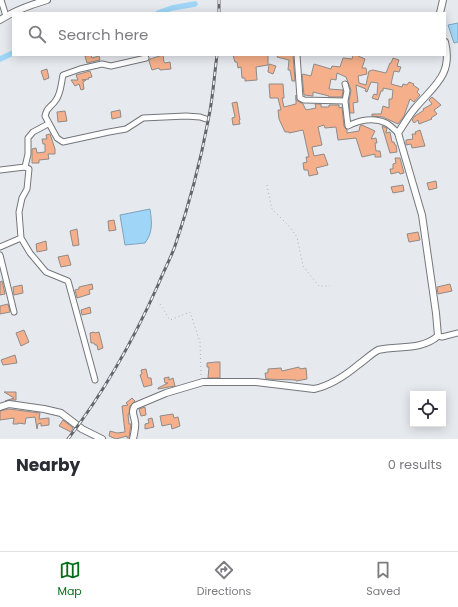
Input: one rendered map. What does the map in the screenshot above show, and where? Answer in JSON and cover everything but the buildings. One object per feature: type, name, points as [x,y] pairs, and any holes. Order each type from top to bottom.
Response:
[{"type":"street","points":[[1,0],[3,18],[12,13]]},
{"type":"street","points":[[14,12],[23,7],[47,0]]},
{"type":"street","points":[[440,12],[443,0]]},
{"type":"street","points":[[398,133],[410,115],[441,79],[446,68],[446,50]]},
{"type":"street","points":[[297,56],[300,98],[304,100],[346,101]]},
{"type":"street","points":[[146,58],[111,66],[102,64],[63,75],[60,93],[47,109],[45,116],[57,138],[63,142],[109,132],[126,130],[143,118],[186,116],[206,119]]},
{"type":"street","points":[[345,84],[347,90],[346,101],[348,126],[359,120],[378,121],[386,123],[398,133],[422,214],[438,336]]},
{"type":"street","points":[[26,167],[28,138],[34,132],[48,124]]},
{"type":"street","points":[[0,170],[26,167],[30,169],[27,189],[22,198],[19,212],[21,238],[30,253],[46,272],[68,281],[95,380]]},
{"type":"street","points":[[0,246],[21,238]]},
{"type":"street","points":[[0,255],[14,312]]},
{"type":"street","points":[[133,439],[135,425],[132,412],[135,406],[166,393],[201,382],[256,382],[314,389],[321,388],[352,370],[378,350],[422,345],[431,342],[438,336],[442,337],[458,333]]},
{"type":"street","points":[[0,407],[9,404],[61,413],[82,429],[102,439]]},
{"type":"path","points":[[267,185],[272,209],[289,226],[297,237],[302,254],[303,266],[319,286],[330,286]]},
{"type":"path","points":[[160,304],[170,320],[190,312],[200,342],[201,382]]},
{"type":"water","points":[[458,23],[458,42],[454,43],[448,25]]},
{"type":"water","points":[[150,209],[151,227],[148,239],[145,243],[125,245],[120,215]]},
{"type":"waterway","points":[[161,12],[172,8],[195,4]]},
{"type":"waterway","points":[[0,59],[12,53]]},
{"type":"railway","points":[[219,0],[219,12]]},
{"type":"railway","points":[[68,439],[94,403],[118,365],[149,305],[173,251],[189,200],[201,153],[211,104],[217,56]]}]
